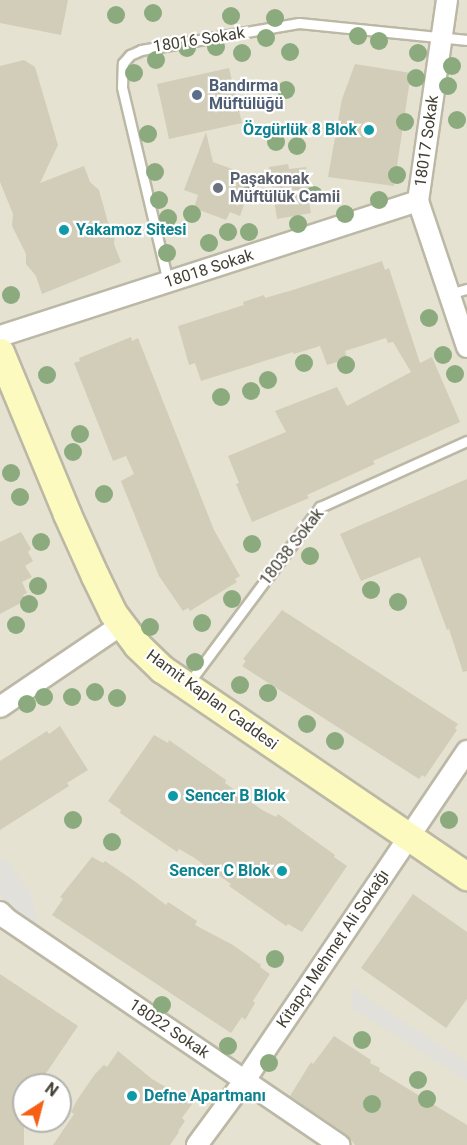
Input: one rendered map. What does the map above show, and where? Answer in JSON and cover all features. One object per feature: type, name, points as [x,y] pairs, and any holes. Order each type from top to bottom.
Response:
[{"type":"main road","name":"Hamit Kaplan Caddesi","points":[[0,352],[66,514],[121,625],[149,658],[467,876]]},
{"type":"street","name":"18017 Sokak","points":[[447,0],[418,201],[458,292],[467,346]]},
{"type":"street","name":"18018 Sokak","points":[[0,336],[418,201]]},
{"type":"street","points":[[0,707],[121,625]]},
{"type":"street","name":"Kitapçı Mehmet Ali Sokağı","points":[[197,1145],[245,1080],[467,751]]},
{"type":"street","name":"18022 Sokak","points":[[0,912],[339,1145]]},
{"type":"lane","name":"18016 Sokak","points":[[168,282],[122,87],[123,63],[130,55],[141,50],[299,23],[467,40]]},
{"type":"lane","name":"18038 Sokak","points":[[187,686],[321,507],[467,441]]},
{"type":"shaded area","points":[[0,0],[467,0],[467,1145],[0,1145]]},
{"type":"shaded area","points":[[4,857],[32,895],[37,922],[28,930],[0,896],[0,860]]},
{"type":"shaded area","points":[[352,988],[467,1062],[467,1081],[352,1008]]},
{"type":"building","points":[[0,0],[68,0],[61,35],[0,23]]},
{"type":"building","name":"Yakamoz Sitesi","points":[[24,60],[35,67],[58,145],[40,183],[84,166],[90,182],[99,190],[109,226],[115,234],[114,244],[121,262],[42,294],[36,276],[26,264],[26,254],[12,226],[13,214],[0,182],[0,66]]},
{"type":"building","name":"Özgürlük 8 Blok","points":[[355,64],[411,73],[394,186],[328,177],[342,99]]},
{"type":"building","name":"Bandırma Müftülüğü","points":[[229,68],[242,123],[169,139],[157,84]]},
{"type":"building","name":"Paşakonak Müftülük Camii","points":[[206,132],[213,162],[254,177],[240,216],[230,212],[226,220],[194,208],[198,195],[184,190]]},
{"type":"building","points":[[288,164],[289,169],[306,167],[311,193],[307,193],[311,213],[277,219],[269,167]]},
{"type":"building","points":[[382,261],[385,270],[389,268],[420,363],[432,357],[460,422],[373,461],[375,464],[307,495],[309,498],[252,522],[236,484],[239,483],[228,456],[286,432],[275,411],[337,387],[347,406],[411,372],[393,342],[388,343],[386,338],[345,351],[347,359],[327,365],[320,346],[294,354],[293,352],[201,381],[195,363],[189,365],[178,326],[244,305],[243,302],[264,295],[265,298]]},
{"type":"building","points":[[131,337],[132,341],[138,338],[214,530],[240,576],[235,579],[237,582],[190,611],[188,608],[183,611],[159,576],[121,481],[134,474],[126,456],[113,461],[74,363],[80,361],[79,358]]},
{"type":"building","points":[[467,479],[467,671],[463,672],[449,629],[447,630],[420,557],[361,581],[340,534]]},
{"type":"building","points":[[21,532],[31,549],[28,552],[33,561],[25,566],[32,577],[22,582],[27,593],[23,595],[26,600],[0,614],[0,542]]},
{"type":"building","points":[[282,610],[458,724],[455,728],[457,730],[425,777],[422,775],[419,779],[242,666],[246,661],[243,659]]},
{"type":"building","points":[[60,726],[88,770],[67,783],[69,786],[0,830],[0,761],[47,731],[49,734]]},
{"type":"building","points":[[154,735],[168,743],[169,740],[226,780],[225,783],[262,810],[276,817],[278,814],[347,866],[302,932],[288,924],[286,926],[229,886],[231,884],[193,857],[179,849],[177,852],[120,813],[121,810],[108,801]]},
{"type":"building","points":[[92,857],[103,863],[105,861],[166,905],[168,902],[197,921],[195,925],[233,945],[270,974],[253,1001],[255,1003],[245,1020],[242,1017],[231,1033],[52,915],[63,899],[60,897]]},
{"type":"building","points":[[413,894],[467,932],[467,999],[446,1028],[361,968]]},
{"type":"building","points":[[0,974],[78,1026],[46,1073],[12,1073],[12,1133],[24,1133],[24,1145],[0,1145]]},
{"type":"building","points":[[334,1036],[371,1060],[370,1063],[380,1068],[379,1071],[467,1125],[467,1145],[355,1145],[347,1135],[290,1096],[311,1062],[313,1064]]},
{"type":"building","name":"Defne Apartmanı","points":[[118,1051],[152,1079],[193,1103],[182,1118],[185,1121],[170,1145],[53,1145],[61,1133],[72,1133],[74,1114],[72,1110],[77,1100],[95,1074],[104,1065],[107,1067]]},
{"type":"place","name":"Bandırma Müftülüğü","points":[[197,95]]},
{"type":"place","name":"Özgürlük 8 Blok","points":[[369,130]]},
{"type":"place","name":"Paşakonak Müftülük Camii","points":[[218,188]]},
{"type":"place","name":"Yakamoz Sitesi","points":[[64,230]]},
{"type":"place","name":"Sencer B Blok","points":[[173,796]]},
{"type":"place","name":"Sencer C Blok","points":[[282,871]]},
{"type":"place","name":"Defne Apartmanı","points":[[132,1096]]}]
